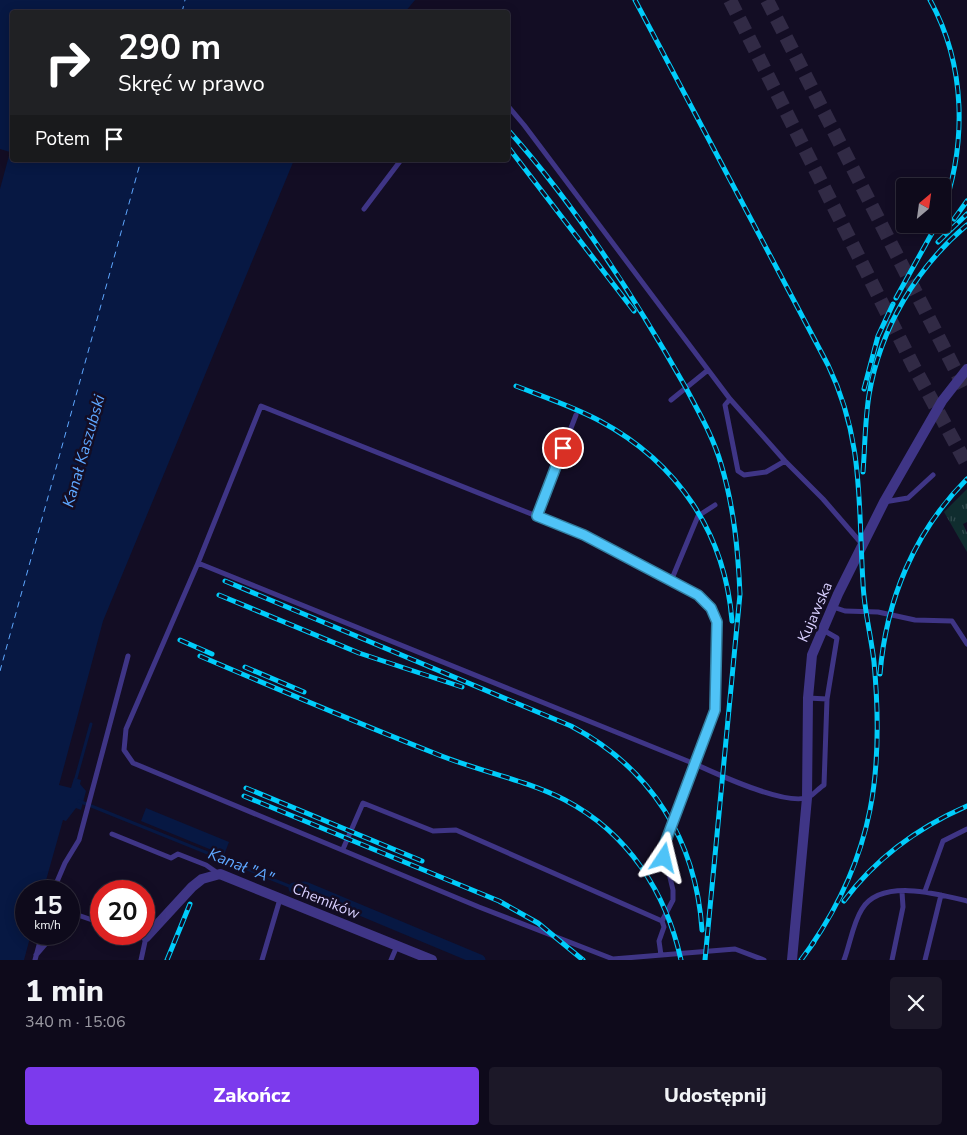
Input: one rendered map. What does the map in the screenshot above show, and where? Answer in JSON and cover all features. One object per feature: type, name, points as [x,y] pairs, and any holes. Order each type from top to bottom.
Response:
[{"type":"street","name":"Kujawska","points":[[792,960],[807,798],[808,698],[812,655],[832,607],[884,502],[942,401],[967,369]]},
{"type":"street","name":"Chemików","points":[[220,874],[432,960]]},
{"type":"street","points":[[155,922],[202,878],[220,874]]},
{"type":"lane","points":[[510,108],[730,399],[785,461],[823,499],[862,545]]},
{"type":"lane","points":[[364,209],[399,162]]},
{"type":"lane","points":[[671,400],[708,370]]},
{"type":"lane","points":[[730,399],[725,405],[738,471],[744,475],[766,472],[785,461]]},
{"type":"lane","points":[[661,956],[658,941],[664,927],[662,922],[673,900],[673,890],[664,858],[665,843],[715,710],[717,622],[711,608],[698,595],[584,535],[261,406],[198,563],[126,729],[124,750],[133,762],[479,907],[613,959],[661,956],[735,949],[764,960]]},
{"type":"lane","points":[[537,516],[576,415]]},
{"type":"lane","points":[[884,502],[908,498],[934,475]]},
{"type":"lane","points":[[671,581],[698,516],[715,505]]},
{"type":"lane","points":[[198,563],[695,764],[747,787],[782,797],[807,798],[824,785],[827,699],[838,638],[822,630]]},
{"type":"lane","points":[[832,607],[845,611],[878,612],[915,620],[952,621],[967,644]]},
{"type":"lane","points":[[58,880],[65,863],[79,840],[128,656]]},
{"type":"lane","points":[[808,698],[827,699]]},
{"type":"lane","points":[[343,849],[363,803],[433,831],[456,830],[662,922]]},
{"type":"lane","points":[[925,891],[943,841],[967,828]]},
{"type":"lane","points":[[112,834],[172,858],[178,854],[220,874]]},
{"type":"lane","points":[[844,960],[862,909],[875,895],[925,891],[967,901]]},
{"type":"lane","points":[[892,960],[903,907],[902,892]]},
{"type":"lane","points":[[925,960],[941,895]]},
{"type":"lane","points":[[262,960],[280,899]]},
{"type":"lane","points":[[35,957],[39,945]]},
{"type":"lane","points":[[35,957],[45,945]]},
{"type":"lane","points":[[141,945],[141,960]]},
{"type":"lane","points":[[391,960],[397,946]]},
{"type":"green space","points":[[967,489],[967,522],[963,524],[967,533],[967,552],[944,512]]},
{"type":"water","points":[[0,0],[415,0],[407,10],[10,10],[10,152],[0,149]]},
{"type":"water","name":"Kanał Kaszubski","points":[[10,152],[10,162],[293,162],[103,621],[59,785],[71,788],[74,778],[81,780],[80,784],[86,791],[81,810],[76,808],[66,821],[63,820],[46,880],[15,880],[15,945],[28,945],[24,960],[0,960],[0,189]]},
{"type":"water","points":[[146,808],[229,842],[224,855],[141,821]]},
{"type":"waterway","points":[[76,778],[91,724]]},
{"type":"waterway","name":"Kanał \"A\"","points":[[79,801],[294,888]]},
{"type":"waterway","name":"Kanał \"A\"","points":[[294,888],[305,887],[480,960]]},
{"type":"ferry route","points":[[182,10],[185,0]]},
{"type":"ferry route","points":[[0,671],[140,162]]},
{"type":"tunnel","points":[[730,0],[914,367],[967,465]]},
{"type":"tunnel","points":[[767,0],[967,393]]},
{"type":"railway","points":[[635,0],[828,365],[840,393],[854,446],[864,593],[874,662],[877,702],[875,776],[870,810],[849,878],[832,912],[811,946]]},
{"type":"railway","points":[[930,0],[942,25],[951,51],[956,78],[959,132],[951,182]]},
{"type":"railway","points":[[510,132],[558,190],[604,254],[646,321],[686,388],[705,425],[718,454],[729,496],[735,529],[740,594],[705,960]]},
{"type":"railway","points":[[510,150],[634,311]]},
{"type":"railway","points":[[954,219],[967,201]]},
{"type":"railway","points":[[938,242],[967,214]]},
{"type":"railway","points":[[863,472],[869,395],[874,371],[891,324],[916,280],[932,260],[967,225]]},
{"type":"railway","points":[[896,298],[932,233]]},
{"type":"railway","points":[[864,389],[878,336],[893,304]]},
{"type":"railway","points":[[516,386],[600,421],[628,438],[653,458],[674,480],[693,504],[708,530],[728,589],[732,621]]},
{"type":"railway","points":[[880,674],[889,620],[896,594],[906,569],[932,521],[967,479]]},
{"type":"railway","points":[[225,581],[571,726],[599,743],[624,763],[646,785],[664,810],[679,837],[690,866],[698,897],[702,930]]},
{"type":"railway","points":[[219,595],[359,653],[462,687]]},
{"type":"railway","points":[[180,640],[212,654]]},
{"type":"railway","points":[[200,656],[434,753],[533,786],[565,800],[608,829],[641,867],[665,911],[681,960]]},
{"type":"railway","points":[[245,667],[304,692]]},
{"type":"railway","points":[[246,788],[422,861]]},
{"type":"railway","points":[[244,796],[499,901],[538,923],[583,960]]},
{"type":"railway","points":[[844,901],[870,871],[899,846],[915,834],[967,806]]},
{"type":"railway","points":[[167,960],[190,904]]},
{"type":"railway","points":[[801,960],[814,942]]},
{"type":"route","points":[[563,448],[537,516],[584,535],[698,595],[711,608],[717,622],[715,710],[665,843],[664,858]]}]
